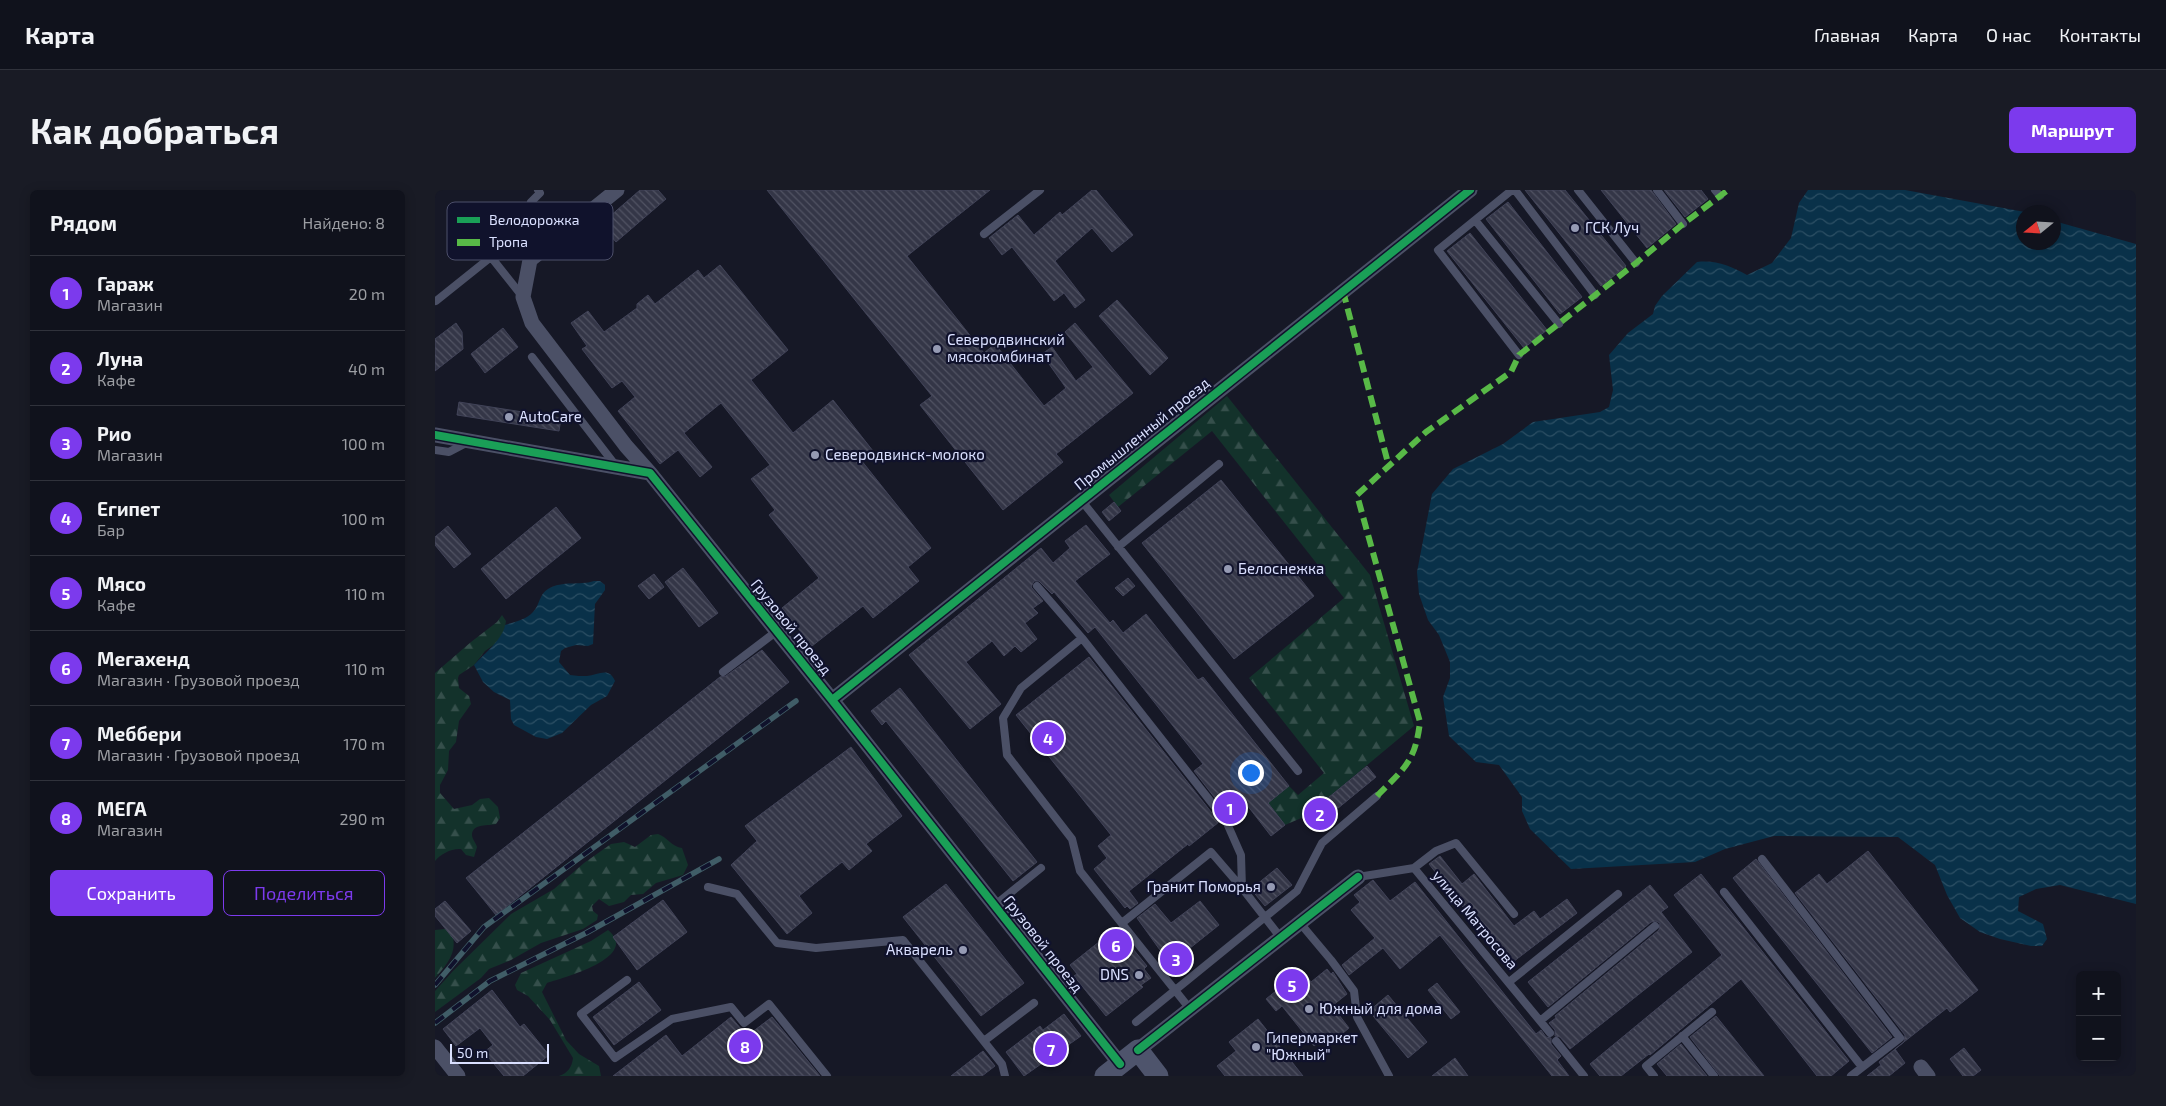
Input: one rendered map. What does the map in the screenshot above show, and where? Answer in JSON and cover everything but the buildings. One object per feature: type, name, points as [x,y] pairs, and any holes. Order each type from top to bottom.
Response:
[{"type":"main road","points":[[1112,1070],[1138,1050],[1158,1076]]},
{"type":"street","points":[[602,202],[617,190]]},
{"type":"street","name":"Промышленный проезд","points":[[832,700],[1470,190]]},
{"type":"street","points":[[523,297],[530,260]]},
{"type":"street","name":"Грузовой проезд","points":[[523,297],[532,323],[626,446],[650,473],[995,905],[1112,1070]]},
{"type":"street","points":[[435,434],[650,473]]},
{"type":"street","points":[[1138,1050],[1358,877]]},
{"type":"street","points":[[435,1047],[458,1076]]},
{"type":"lane","points":[[531,202],[540,193],[539,190]]},
{"type":"lane","points":[[984,234],[1039,190]]},
{"type":"lane","points":[[1519,356],[1438,250],[1475,220],[1513,190],[1595,295]]},
{"type":"lane","points":[[1578,190],[1636,263]]},
{"type":"lane","points":[[1657,190],[1683,224]]},
{"type":"lane","points":[[1475,220],[1559,324]]},
{"type":"lane","points":[[436,301],[487,260]]},
{"type":"lane","points":[[493,260],[523,297]]},
{"type":"lane","points":[[531,357],[617,467]]},
{"type":"lane","points":[[435,450],[449,452],[472,440]]},
{"type":"lane","points":[[1118,547],[1219,464]]},
{"type":"lane","points":[[1081,500],[1298,771]]},
{"type":"lane","points":[[1037,586],[1082,638],[1226,821],[1241,855],[1241,888]]},
{"type":"lane","points":[[723,672],[777,631]]},
{"type":"lane","points":[[1082,638],[1021,688],[1003,718],[1007,755],[1072,839],[1080,871],[1190,1009]]},
{"type":"lane","points":[[1136,1022],[1297,891],[1322,843],[1377,796]]},
{"type":"lane","points":[[1414,868],[1436,851],[1456,844],[1514,914]]},
{"type":"lane","points":[[1122,923],[1211,852],[1281,938]]},
{"type":"lane","points":[[1762,859],[1900,1038],[1851,1076]]},
{"type":"lane","points":[[995,905],[1041,868]]},
{"type":"lane","name":"улица Матросова","points":[[1358,877],[1414,868],[1550,1033]]},
{"type":"lane","points":[[708,888],[737,894],[777,943],[816,948],[903,940],[1002,1064],[1005,1076]]},
{"type":"lane","points":[[1723,892],[1862,1067]]},
{"type":"lane","points":[[1509,982],[1618,894]]},
{"type":"lane","points":[[1299,923],[1331,960],[1354,991],[1357,1017],[1389,1076]]},
{"type":"lane","points":[[1540,1021],[1655,926]]},
{"type":"lane","points":[[627,980],[581,1014],[615,1058],[672,1019],[731,1007],[743,1023],[769,1004],[827,1076]]},
{"type":"lane","points":[[983,1041],[1034,1003]]},
{"type":"lane","points":[[1654,1076],[1646,1066],[1712,1012]]},
{"type":"lane","points":[[1682,1036],[1714,1076]]},
{"type":"lane","points":[[1555,1041],[1584,1076]]},
{"type":"green space","points":[[1227,396],[1370,575],[1414,726],[1306,816],[1285,825],[1268,803],[1289,786],[1298,795],[1324,773],[1249,678],[1344,598],[1212,431],[1118,507],[1109,495]]},
{"type":"green space","points":[[502,615],[506,621],[504,632],[474,665],[459,675],[459,688],[469,696],[471,704],[459,721],[456,742],[449,751],[448,770],[440,785],[440,793],[454,809],[472,805],[480,799],[489,798],[498,807],[500,818],[496,824],[481,826],[473,831],[472,836],[477,847],[474,857],[466,855],[461,849],[454,849],[440,856],[435,861],[435,673],[497,622]]},
{"type":"green space","points":[[658,834],[675,846],[682,848],[688,865],[683,875],[656,883],[643,894],[631,895],[624,902],[609,906],[599,899],[592,906],[593,911],[598,915],[597,920],[583,929],[541,943],[511,960],[489,969],[481,978],[435,1012],[435,991],[511,914],[554,889],[584,863],[611,844],[624,842],[635,847],[651,835]]},
{"type":"green space","points":[[435,930],[450,930],[453,937],[453,950],[448,962],[435,978]]},
{"type":"green space","points":[[608,930],[616,940],[615,949],[607,957],[596,965],[547,983],[542,992],[566,1040],[579,1054],[599,1066],[601,1076],[559,1076],[569,1069],[573,1058],[550,1020],[528,996],[517,990],[515,985],[521,973],[591,941]]},
{"type":"water","points":[[1808,190],[1905,190],[2016,210],[2016,250],[2061,250],[2061,223],[2136,244],[2136,904],[2060,885],[2036,889],[2019,897],[2018,911],[2043,924],[2047,939],[2042,946],[2031,946],[2000,939],[1980,932],[1960,918],[1947,895],[1935,865],[1898,837],[1774,836],[1725,849],[1695,862],[1571,869],[1530,829],[1522,811],[1522,797],[1499,765],[1476,762],[1449,736],[1443,697],[1450,678],[1450,662],[1439,635],[1428,620],[1419,594],[1417,572],[1432,494],[1453,469],[1503,444],[1533,422],[1600,412],[1609,407],[1613,390],[1609,355],[1628,333],[1653,314],[1655,306],[1662,296],[1697,262],[1723,264],[1747,275],[1772,263],[1791,238],[1799,203]]},
{"type":"water","points":[[600,581],[605,585],[605,590],[595,604],[593,644],[565,648],[561,651],[559,662],[570,675],[587,676],[603,672],[613,676],[615,681],[607,696],[591,705],[562,733],[547,739],[536,737],[514,725],[511,719],[510,700],[494,692],[483,682],[474,665],[501,636],[505,625],[527,617],[535,609],[545,591],[554,586]]},
{"type":"railway","points":[[435,985],[484,927],[796,701]]},
{"type":"railway","points":[[435,1023],[490,981],[586,933],[719,859]]},
{"type":"marked path","points":[[1377,796],[1407,764],[1415,747],[1420,722],[1357,495],[1426,432],[1511,372],[1519,355],[1728,190]]},
{"type":"marked path","points":[[1343,291],[1389,467]]},
{"type":"cycle path","points":[[832,700],[1470,190]]},
{"type":"cycle path","points":[[435,435],[650,473],[1120,1064]]},
{"type":"cycle path","points":[[1138,1050],[1358,877]]},
{"type":"place","name":"ГСК Луч","points":[[1575,228]]},
{"type":"place","name":"Северодвинский мясокомбинат","points":[[937,349]]},
{"type":"place","name":"AutoCare","points":[[509,417]]},
{"type":"place","name":"Северодвинск-молоко","points":[[815,455]]},
{"type":"place","name":"Белоснежка","points":[[1228,569]]},
{"type":"place","name":"Египет","points":[[1048,738]]},
{"type":"place","name":"Гараж","points":[[1230,808]]},
{"type":"place","name":"Луна","points":[[1320,814]]},
{"type":"place","name":"Гранит Поморья","points":[[1271,887]]},
{"type":"place","name":"Мегахенд","points":[[1116,945]]},
{"type":"place","name":"Акварель","points":[[963,950]]},
{"type":"place","name":"Рио","points":[[1176,959]]},
{"type":"place","name":"DNS","points":[[1139,975]]},
{"type":"place","name":"Мясо","points":[[1292,985]]},
{"type":"place","name":"Южный для дома","points":[[1309,1009]]},
{"type":"place","name":"МЕГА","points":[[745,1046]]},
{"type":"place","name":"Гипермаркет \"Южный\"","points":[[1256,1047]]},
{"type":"place","name":"Меббери","points":[[1051,1049]]}]
